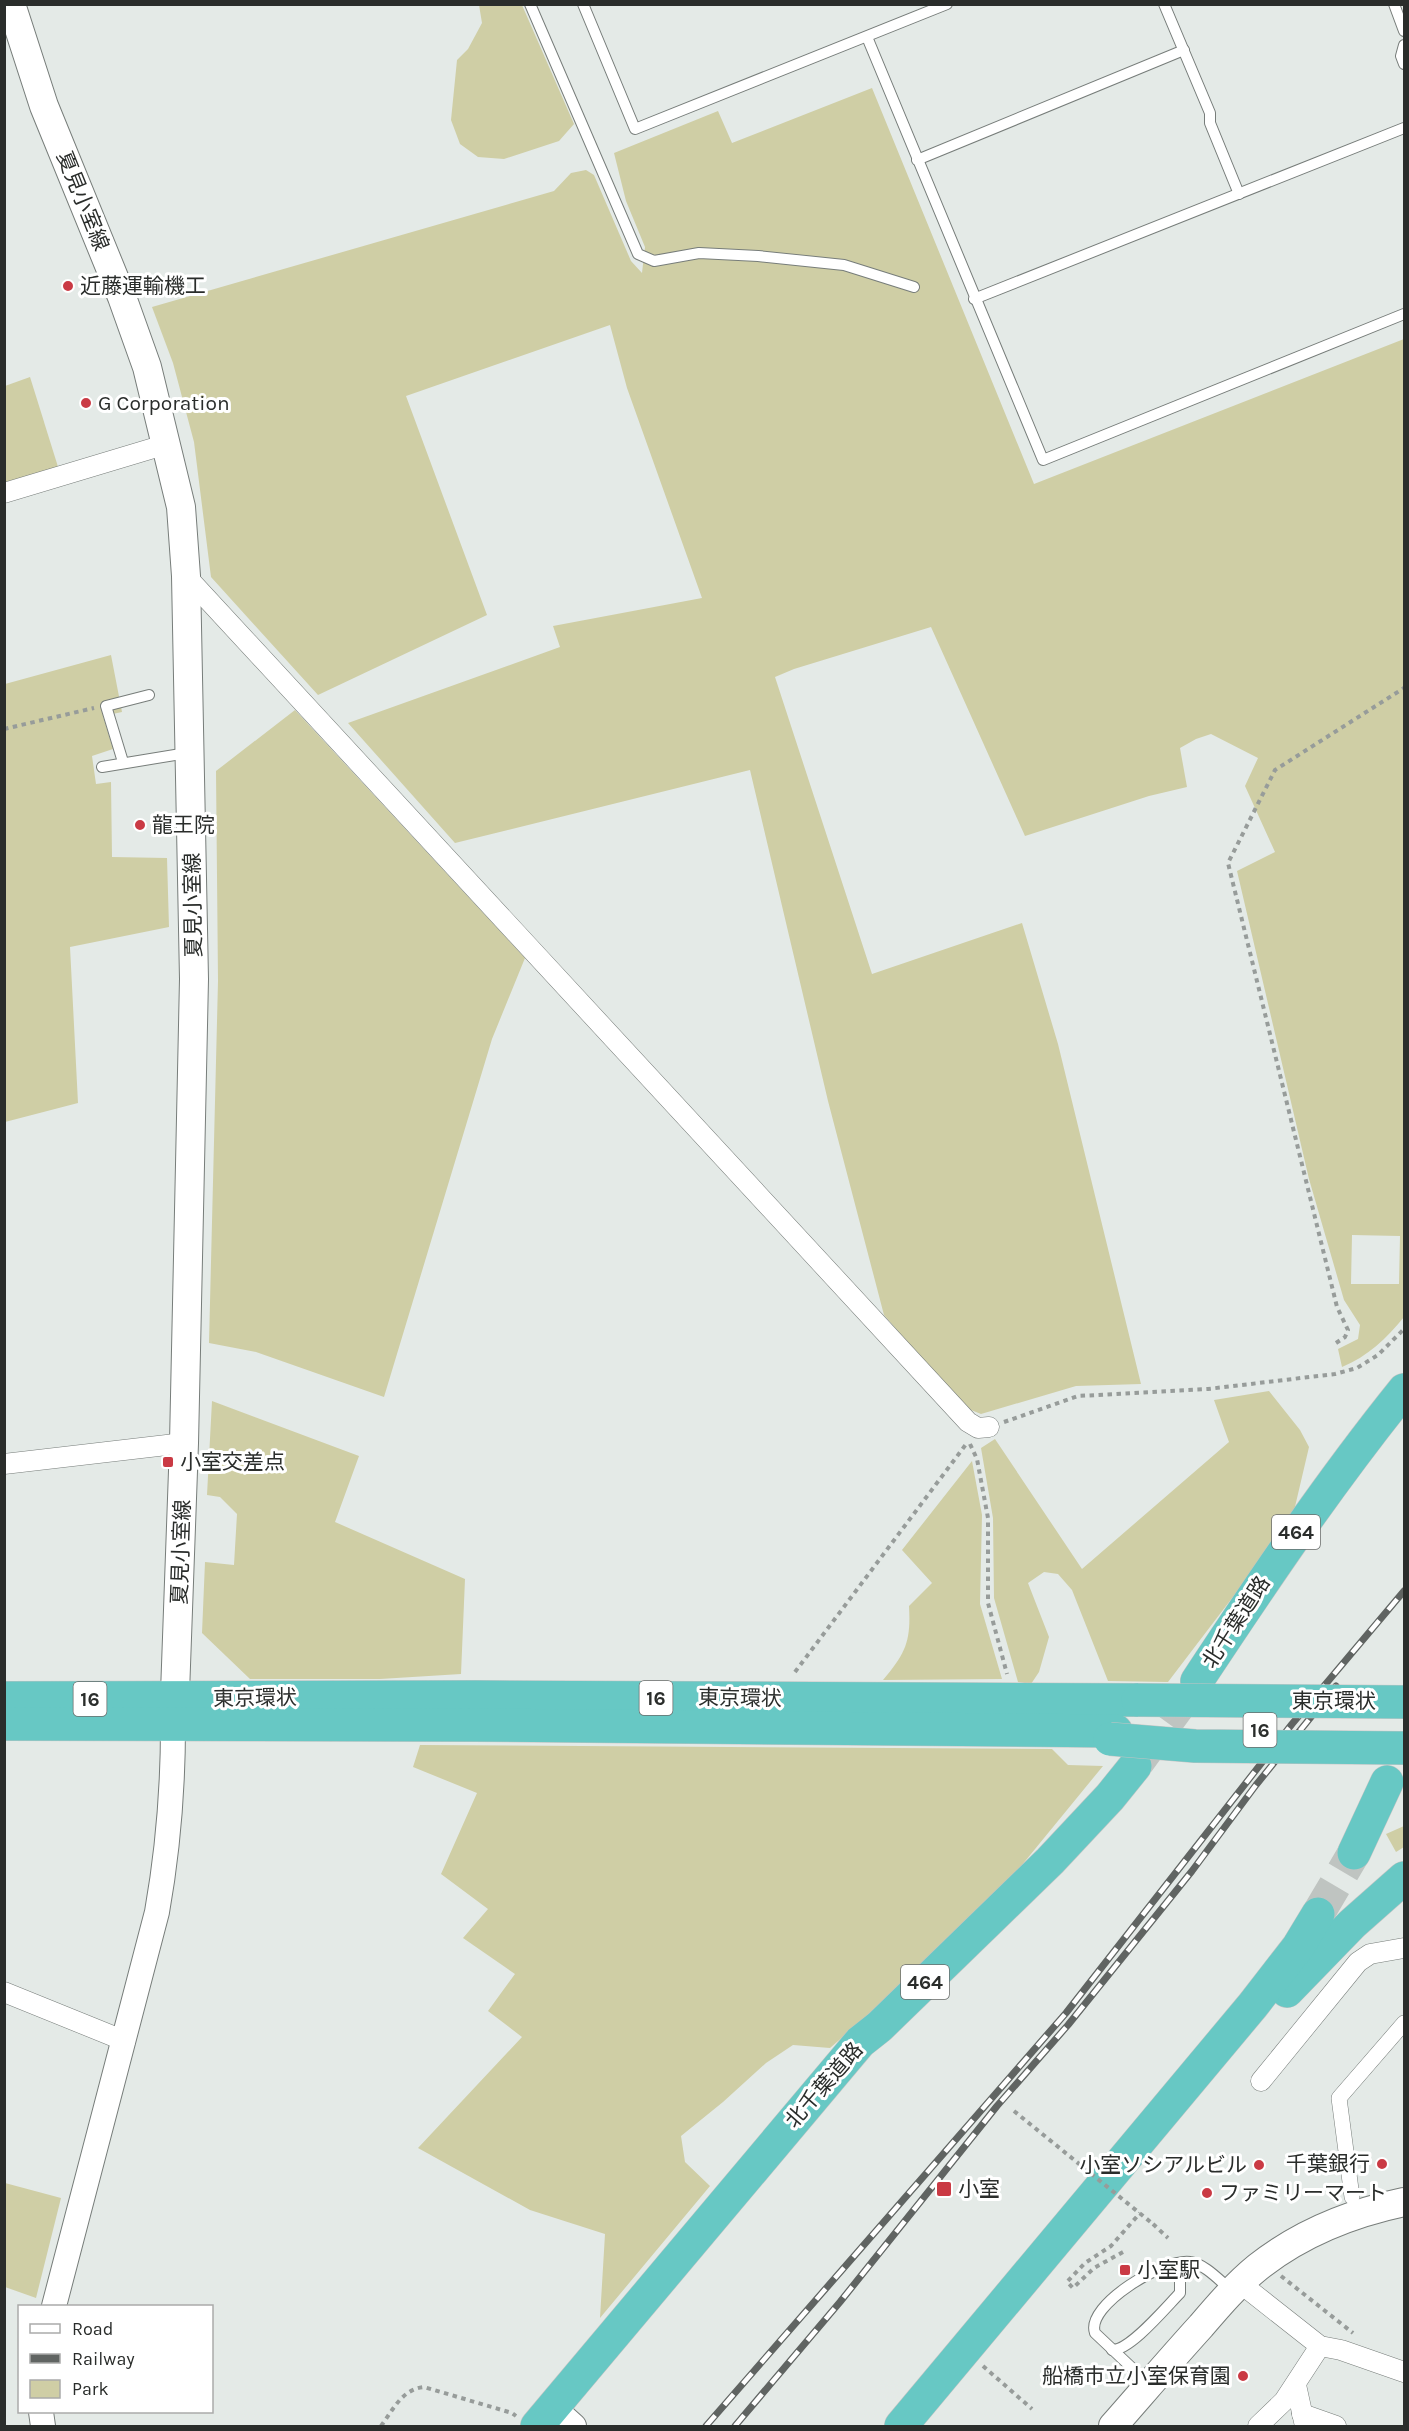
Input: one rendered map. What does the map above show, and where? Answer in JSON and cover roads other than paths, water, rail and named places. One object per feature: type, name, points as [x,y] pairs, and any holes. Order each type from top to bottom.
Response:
[{"type":"highway","name":"北千葉道路","points":[[1197,1681],[1294,1534],[1353,1453],[1404,1390]]},
{"type":"highway","name":"東京環状","points":[[4,1725],[174,1712],[500,1697],[1404,1702]]},
{"type":"highway","name":"東京環状","points":[[4,1698],[174,1712],[1010,1730],[1113,1735],[1404,1731]]},
{"type":"highway","points":[[1113,1735],[1194,1746],[1404,1748]]},
{"type":"highway","name":"北千葉道路","points":[[547,2421],[860,2042],[879,2027],[1050,1861],[1110,1797],[1135,1766]]},
{"type":"highway","points":[[1354,1853],[1387,1782]]},
{"type":"highway","points":[[1081,2211],[1191,2097],[1317,1960],[1404,1878]]},
{"type":"highway","points":[[901,2427],[1253,2005],[1298,1947],[1318,1914]]},
{"type":"main road","name":"夏見小室線","points":[[11,4],[44,106],[122,297],[147,368],[181,507],[186,576],[195,979],[184,1443],[174,1712]]},
{"type":"main road","points":[[1113,2427],[1236,2287],[1276,2253],[1340,2220],[1375,2208],[1404,2202]]},
{"type":"street","points":[[4,494],[167,444]]},
{"type":"street","points":[[186,576],[968,1422],[978,1428],[989,1427]]},
{"type":"street","points":[[4,1464],[184,1443]]},
{"type":"street","points":[[55,2305],[157,1912],[166,1862],[173,1779],[174,1712]]},
{"type":"street","points":[[1261,2081],[1358,1962],[1370,1954],[1404,1948]]},
{"type":"street","points":[[4,1992],[125,2041]]},
{"type":"street","points":[[1353,2197],[1339,2098],[1404,2023]]},
{"type":"street","points":[[1236,2287],[1320,2346],[1341,2349],[1404,2372]]},
{"type":"street","points":[[1258,2427],[1284,2402],[1320,2346]]},
{"type":"street","points":[[1296,2385],[1304,2420],[1336,2427]]},
{"type":"lane","points":[[530,4],[638,254],[654,261],[699,253],[758,256],[844,265],[914,287]]},
{"type":"lane","points":[[583,4],[635,129],[947,4]]},
{"type":"lane","points":[[1164,4],[1239,194]]},
{"type":"lane","points":[[1394,4],[1404,31]]},
{"type":"lane","points":[[867,37],[974,299],[1043,460],[1404,314]]},
{"type":"lane","points":[[1404,45],[1401,56],[1404,64]]},
{"type":"lane","points":[[917,160],[1184,50]]},
{"type":"lane","points":[[974,299],[1404,128]]},
{"type":"lane","points":[[123,762],[106,706],[148,695]]},
{"type":"lane","points":[[102,767],[190,752]]},
{"type":"lane","points":[[1149,2384],[1097,2336],[1093,2328],[1094,2320],[1100,2309],[1151,2273],[1184,2262],[1195,2263],[1236,2287]]},
{"type":"lane","points":[[1112,2350],[1128,2345],[1180,2293],[1180,2278],[1170,2265]]},
{"type":"tunnel","points":[[1138,1762],[1197,1681]]},
{"type":"tunnel","points":[[1318,1914],[1354,1853]]},
{"type":"railway","points":[[706,2426],[1066,2013],[1292,1724],[1404,1591]]},
{"type":"railway","points":[[735,2426],[840,2302],[997,2106],[1068,2025],[1336,1686]]},
{"type":"place","name":"近藤運輸機工","points":[[68,286]]},
{"type":"place","name":"G Corporation","points":[[86,403]]},
{"type":"place","name":"龍王院","points":[[140,825]]},
{"type":"place","name":"小室交差点","points":[[168,1462]]},
{"type":"place","name":"千葉銀行","points":[[1382,2164]]},
{"type":"place","name":"小室ソシアルビル","points":[[1259,2165]]},
{"type":"place","name":"小室","points":[[944,2189]]},
{"type":"place","name":"ファミリーマート","points":[[1207,2193]]},
{"type":"place","name":"小室駅","points":[[1125,2270]]},
{"type":"place","name":"船橋市立小室保育園","points":[[1243,2376]]}]
